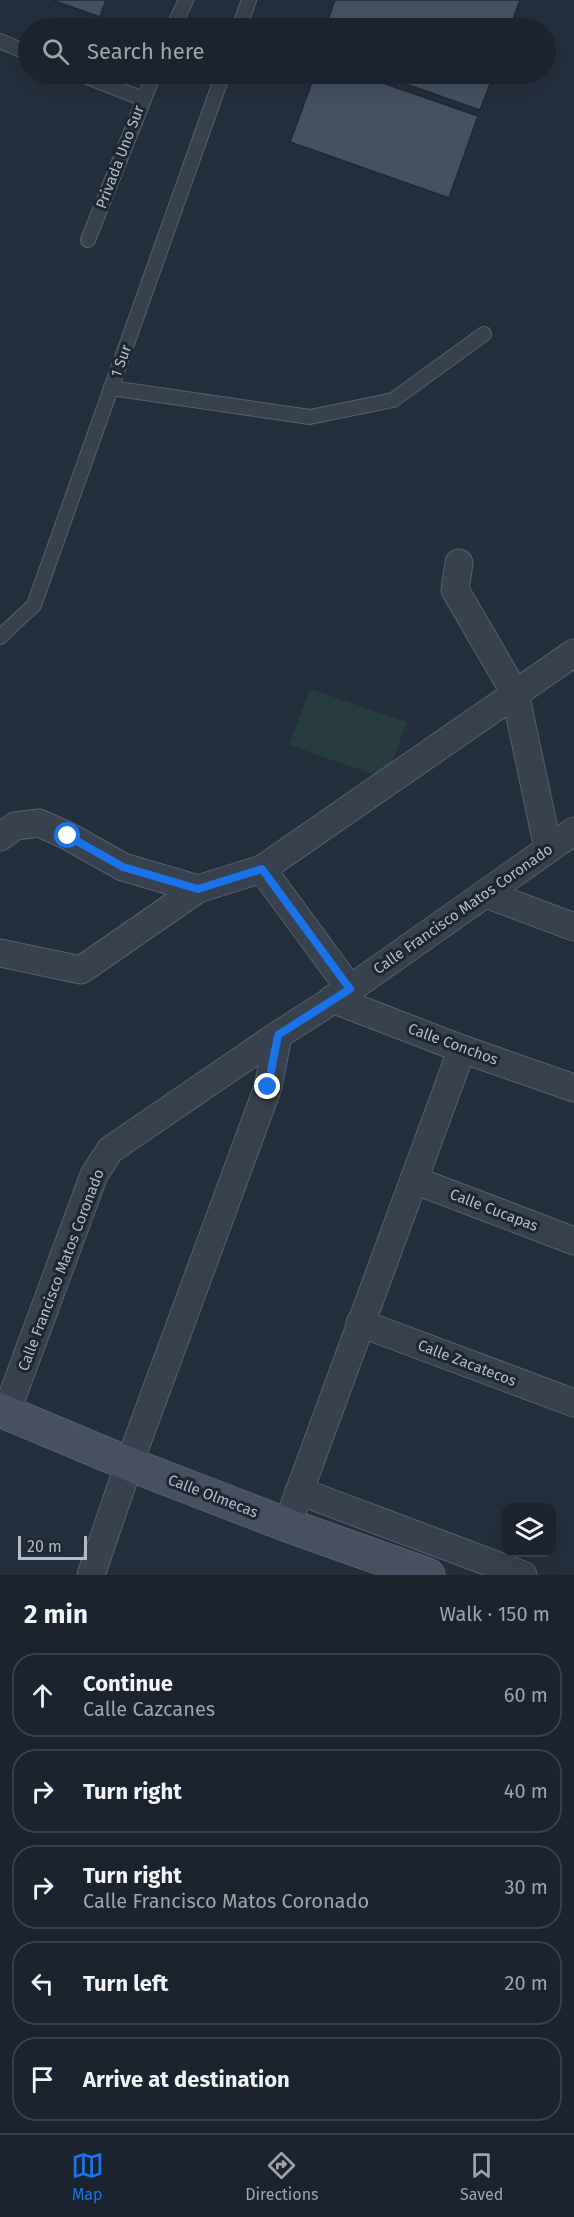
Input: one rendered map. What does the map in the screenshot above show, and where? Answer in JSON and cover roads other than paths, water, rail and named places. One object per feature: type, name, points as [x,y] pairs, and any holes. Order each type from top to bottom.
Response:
[{"type":"street","points":[[459,563],[455,590],[515,693],[548,848]]},
{"type":"street","points":[[0,953],[81,970],[198,889],[262,869],[574,654]]},
{"type":"street","points":[[0,837],[15,826],[39,823],[68,836],[123,867],[198,889]]},
{"type":"street","name":"Calle Francisco Matos Coronado","points":[[3,1412],[94,1175],[110,1150],[341,994],[574,831]]},
{"type":"street","points":[[262,869],[341,994]]},
{"type":"street","points":[[486,894],[574,927]]},
{"type":"street","name":"Calle Conchos","points":[[341,994],[462,1049],[574,1088]]},
{"type":"street","points":[[91,1575],[129,1464],[268,1087],[278,1035]]},
{"type":"street","points":[[287,1525],[462,1049]]},
{"type":"street","name":"Calle Cucapas","points":[[414,1180],[574,1241]]},
{"type":"street","name":"Calle Zacatecos","points":[[360,1323],[574,1403]]},
{"type":"street","name":"Calle Olmecas","points":[[3,1412],[287,1525],[429,1575]]},
{"type":"street","points":[[299,1491],[523,1575]]},
{"type":"lane","points":[[178,18],[186,0]]},
{"type":"lane","points":[[243,18],[249,0]]},
{"type":"lane","points":[[0,41],[18,49]]},
{"type":"lane","points":[[105,84],[142,99]]},
{"type":"lane","name":"Privada Uno Sur","points":[[88,240],[149,84]]},
{"type":"lane","name":"1 Sur","points":[[0,637],[34,605],[219,84]]},
{"type":"lane","points":[[111,388],[310,417],[393,400],[484,334]]}]
